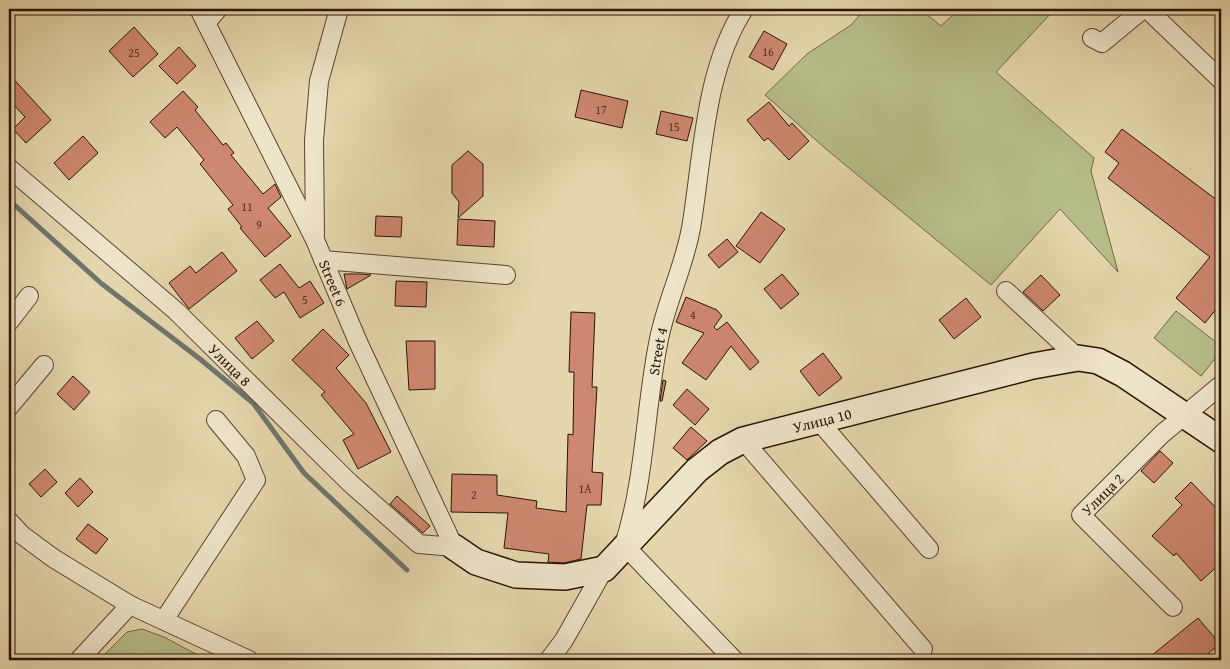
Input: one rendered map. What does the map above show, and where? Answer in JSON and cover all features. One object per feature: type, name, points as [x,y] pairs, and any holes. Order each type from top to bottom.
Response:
[{"type":"street","name":"Street 6","points":[[194,9],[210,12],[315,240],[358,342],[454,547]]},
{"type":"street","points":[[315,240],[314,140],[319,81],[339,9]]},
{"type":"street","name":"Street 4","points":[[624,545],[631,523],[641,471],[651,378],[663,315],[684,260],[691,228],[708,105],[726,48],[744,9]]},
{"type":"street","points":[[1092,38],[1102,44],[1145,9],[1221,80]]},
{"type":"street","name":"Улица 8","points":[[9,168],[176,311],[250,381],[350,483],[419,544],[454,547]]},
{"type":"street","points":[[323,260],[506,275]]},
{"type":"street","points":[[1006,291],[1078,358]]},
{"type":"street","points":[[9,322],[29,296]]},
{"type":"street","name":"Улица 10","points":[[604,569],[624,545],[698,470],[720,452],[742,440],[1033,366],[1078,358],[1098,361],[1123,374],[1221,440]]},
{"type":"street","points":[[9,408],[44,365]]},
{"type":"street","name":"Улица 2","points":[[1173,607],[1081,515],[1162,434],[1187,416],[1221,386]]},
{"type":"street","points":[[164,620],[256,480],[246,456],[216,420]]},
{"type":"street","points":[[818,420],[929,548]]},
{"type":"street","points":[[742,440],[923,649]]},
{"type":"street","points":[[9,521],[22,535],[53,558],[130,605],[249,660]]},
{"type":"street","points":[[624,545],[734,660]]},
{"type":"street","points":[[454,547],[476,562],[516,575],[565,577],[604,569]]},
{"type":"street","points":[[549,660],[564,640],[604,569]]},
{"type":"street","points":[[79,660],[130,605]]},
{"type":"green space","points":[[865,9],[920,9],[941,26],[959,9],[1055,9],[996,72],[1094,158],[1091,171],[1118,272],[1060,209],[991,285],[826,149],[765,95],[807,54],[851,25]]},
{"type":"green space","points":[[1176,311],[1221,346],[1221,351],[1201,376],[1154,338]]},
{"type":"green space","points":[[142,629],[164,637],[207,660],[99,660],[127,632]]},
{"type":"building","points":[[134,27],[158,54],[133,77],[109,51]]},
{"type":"building","points":[[764,31],[787,44],[773,70],[749,57]]},
{"type":"building","points":[[179,47],[196,66],[177,84],[159,66]]},
{"type":"building","points":[[9,74],[51,120],[26,143],[13,129],[25,117],[9,100]]},
{"type":"building","points":[[581,90],[628,101],[622,128],[575,117]]},
{"type":"building","points":[[183,91],[198,107],[195,110],[223,145],[226,143],[234,153],[231,155],[263,194],[275,184],[281,197],[268,208],[291,236],[265,257],[240,228],[242,227],[228,209],[233,205],[200,164],[204,160],[177,127],[165,138],[150,122]]},
{"type":"building","points":[[769,102],[789,126],[792,123],[809,141],[789,160],[768,138],[764,141],[747,120]]},
{"type":"building","points":[[661,111],[693,118],[687,141],[656,134]]},
{"type":"building","points":[[1122,129],[1221,203],[1221,303],[1205,323],[1176,298],[1210,257],[1108,178],[1119,163],[1105,152]]},
{"type":"building","points":[[83,136],[98,153],[69,180],[54,163]]},
{"type":"building","points":[[468,151],[483,164],[483,196],[458,218],[459,202],[452,193],[452,165]]},
{"type":"building","points":[[761,212],[785,229],[760,263],[736,246]]},
{"type":"building","points":[[376,216],[402,217],[401,237],[375,236]]},
{"type":"building","points":[[458,219],[495,221],[494,247],[457,245]]},
{"type":"building","points":[[727,239],[738,252],[719,268],[708,255]]},
{"type":"building","points":[[222,252],[237,271],[189,309],[169,283],[190,266],[196,273]]},
{"type":"building","points":[[280,264],[299,288],[310,281],[324,303],[300,318],[284,292],[275,298],[260,280]]},
{"type":"building","points":[[344,274],[362,274],[371,275],[347,289]]},
{"type":"building","points":[[782,274],[799,294],[781,309],[764,289]]},
{"type":"building","points":[[1041,275],[1060,295],[1043,311],[1023,292]]},
{"type":"building","points":[[396,281],[427,282],[426,307],[395,306]]},
{"type":"building","points":[[686,297],[717,310],[722,316],[714,327],[717,330],[727,322],[759,362],[750,370],[731,346],[706,380],[682,363],[704,333],[676,322]]},
{"type":"building","points":[[966,298],[981,317],[954,339],[939,320]]},
{"type":"building","points":[[571,312],[595,313],[592,387],[597,387],[592,472],[603,473],[601,505],[587,505],[581,559],[564,563],[548,562],[549,554],[504,548],[508,513],[451,512],[452,474],[497,475],[497,495],[537,501],[536,508],[566,512],[568,434],[573,435],[574,372],[569,372]]},
{"type":"building","points":[[257,321],[274,341],[252,359],[235,338]]},
{"type":"building","points":[[323,329],[349,355],[336,368],[366,403],[391,452],[358,469],[343,440],[354,434],[321,395],[325,392],[292,360]]},
{"type":"building","points":[[406,341],[435,341],[435,389],[409,390]]},
{"type":"building","points":[[823,353],[842,378],[819,396],[800,371]]},
{"type":"building","points":[[73,376],[90,392],[74,410],[57,394]]},
{"type":"building","points":[[663,380],[666,381],[662,401],[660,401]]},
{"type":"building","points":[[687,389],[709,409],[695,425],[673,405]]},
{"type":"building","points":[[691,427],[707,441],[687,460],[673,448]]},
{"type":"building","points":[[1160,451],[1173,463],[1154,483],[1141,471]]},
{"type":"building","points":[[45,469],[57,482],[41,497],[29,484]]},
{"type":"building","points":[[80,478],[93,492],[78,507],[65,493]]},
{"type":"building","points":[[1191,482],[1221,513],[1221,563],[1201,581],[1176,553],[1174,556],[1152,536],[1182,505],[1175,498]]},
{"type":"building","points":[[397,496],[430,526],[423,533],[390,504]]},
{"type":"building","points":[[88,524],[108,539],[96,554],[76,539]]},
{"type":"building","points":[[1198,618],[1220,644],[1200,660],[1146,660]]},
{"type":"waterway","points":[[9,200],[102,284],[200,359],[253,403],[304,473],[407,570]]}]
